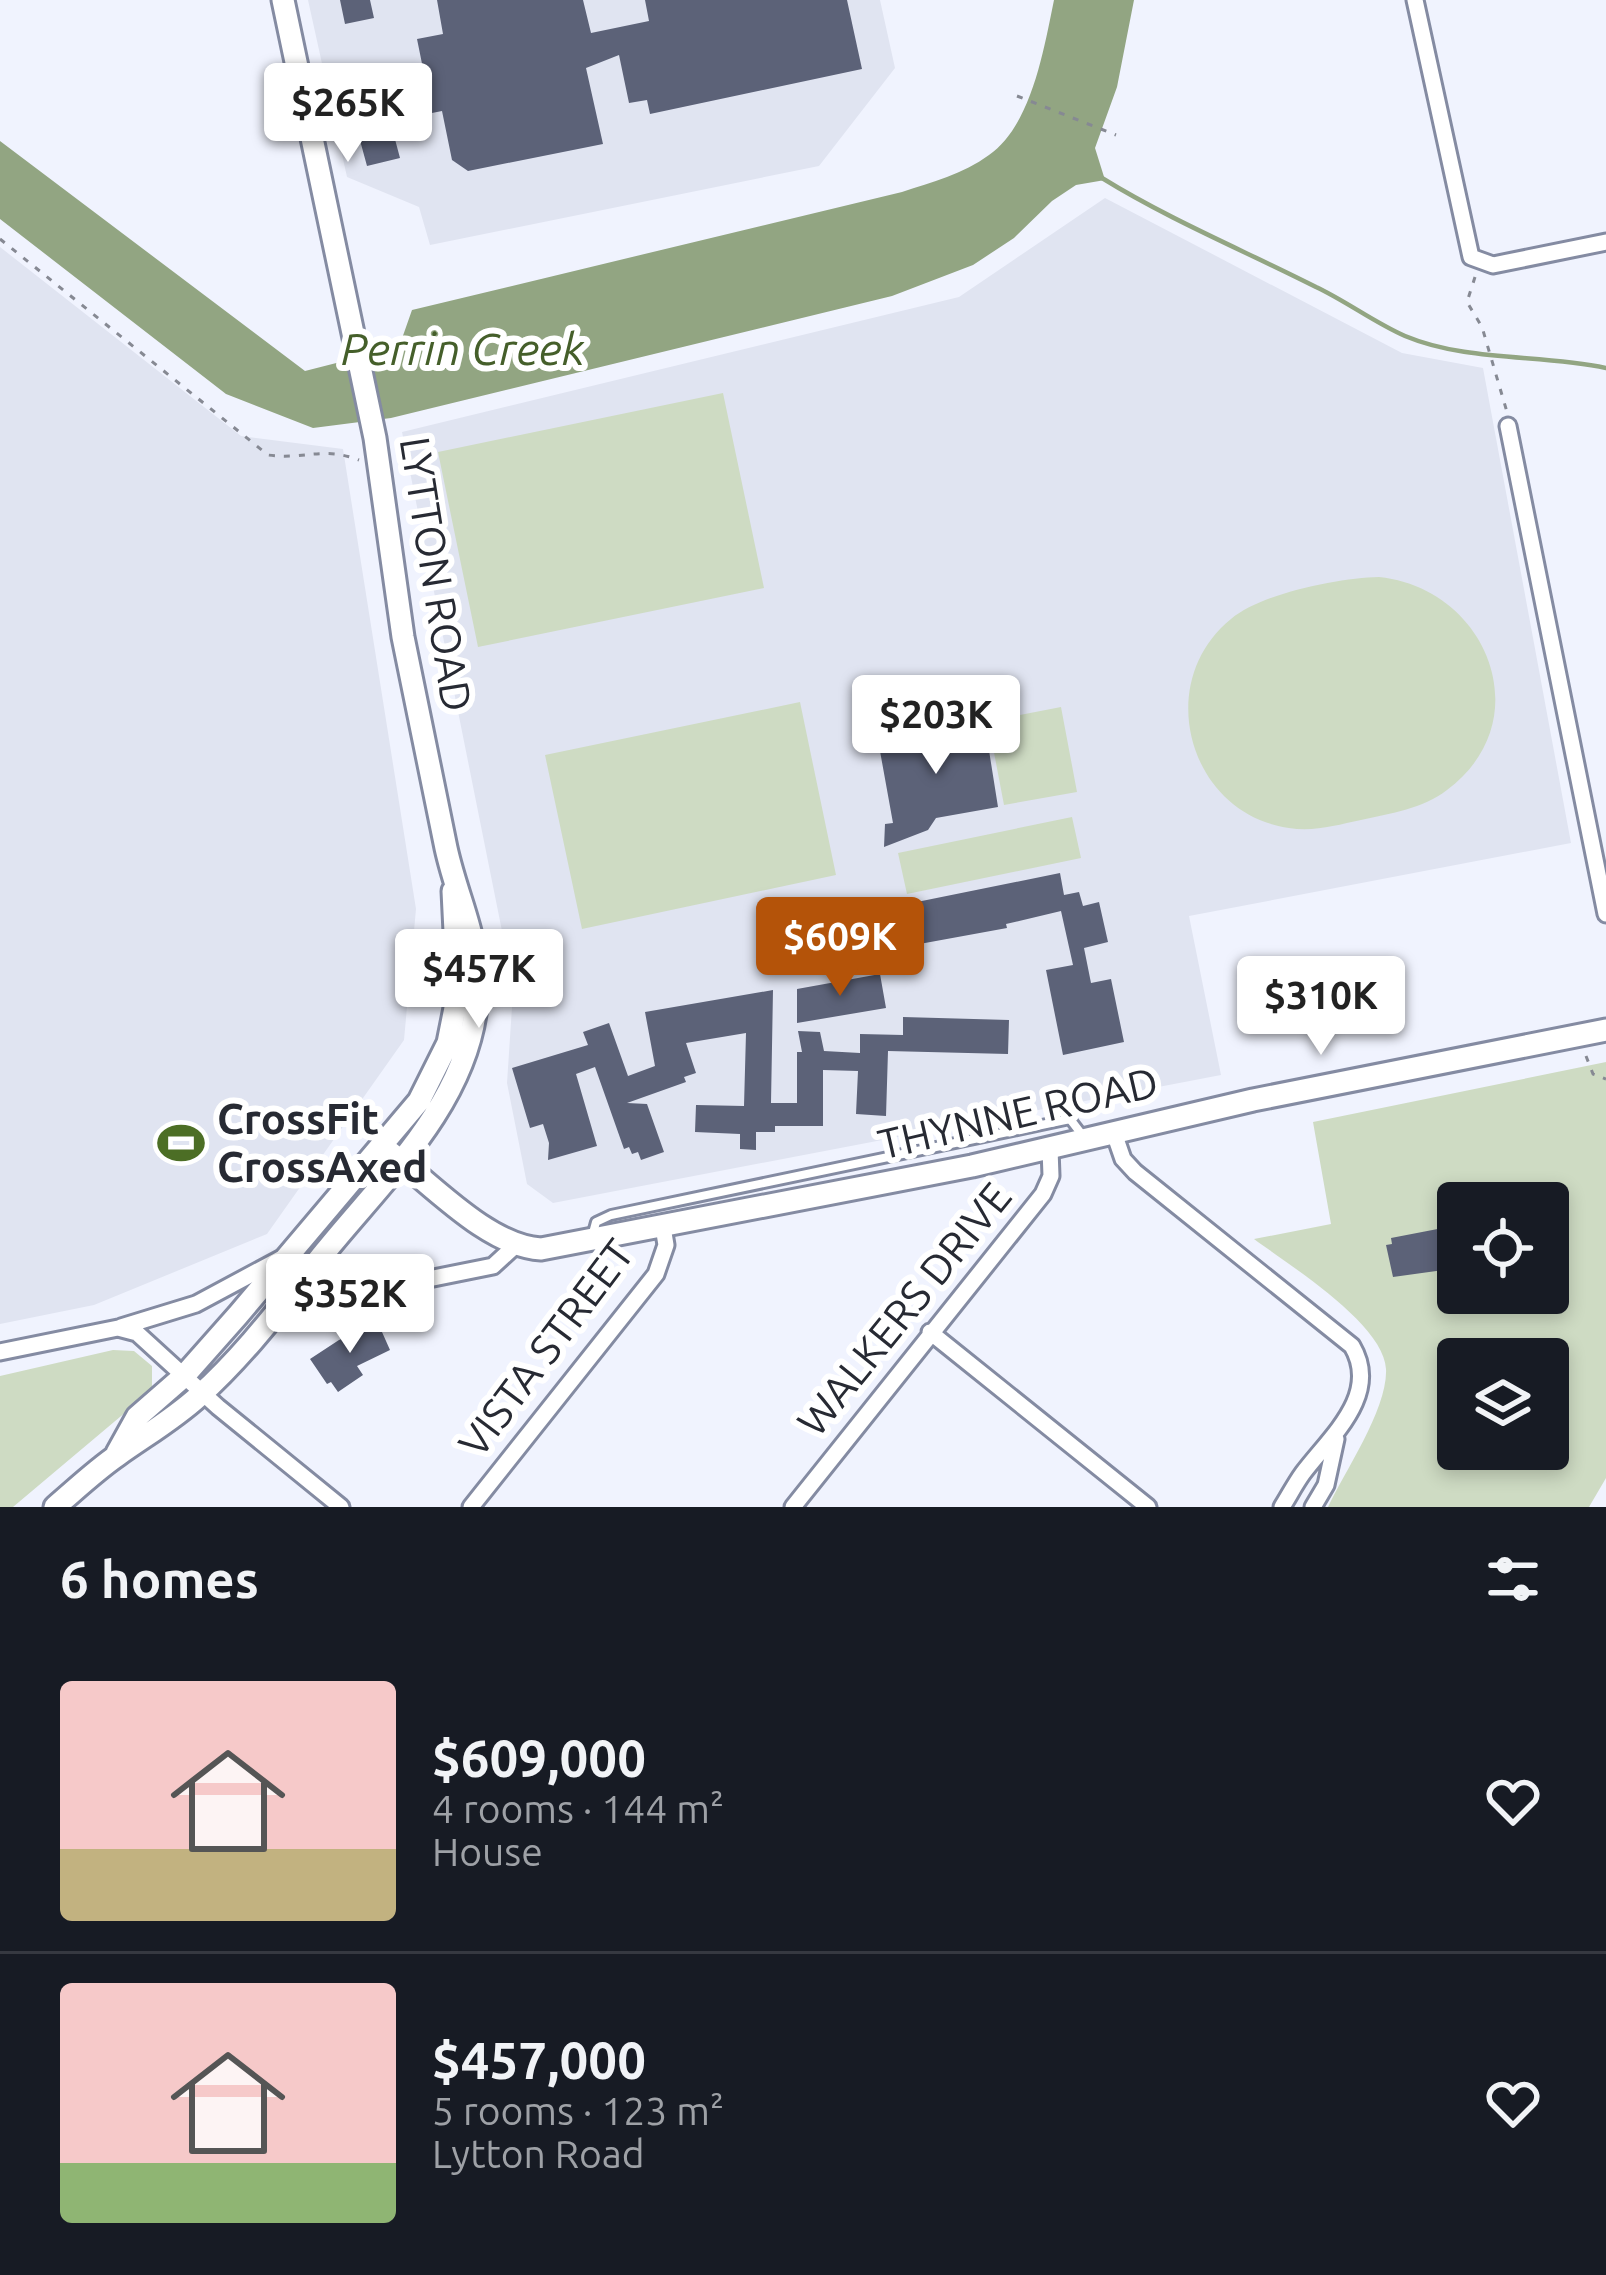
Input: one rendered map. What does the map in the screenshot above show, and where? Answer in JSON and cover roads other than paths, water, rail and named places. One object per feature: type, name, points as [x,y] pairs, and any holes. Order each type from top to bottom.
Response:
[{"type":"main road","name":"LYTTON ROAD","points":[[55,1507],[114,1457],[164,1426],[203,1393],[264,1328],[392,1154],[448,1042],[459,969],[453,879],[404,637],[377,449],[284,0]]},
{"type":"main road","name":"THYNNE ROAD","points":[[517,1244],[541,1249],[663,1227],[1050,1149],[1253,1100],[1606,1030]]},
{"type":"main road","name":"LYTTON ROAD","points":[[114,1457],[137,1418],[184,1376],[293,1250],[392,1154]]},
{"type":"main road","points":[[392,1154],[484,1227],[517,1244]]},
{"type":"street","points":[[1415,0],[1466,245],[1477,261],[1493,265],[1606,242]]},
{"type":"street","points":[[1508,426],[1606,914]]},
{"type":"street","points":[[1114,1133],[1123,1160],[1135,1172],[1352,1346],[1363,1372],[1358,1394],[1337,1436],[1326,1485],[1313,1507]]},
{"type":"street","name":"WALKERS DRIVE","points":[[793,1507],[1042,1194],[1052,1176],[1050,1149]]},
{"type":"street","name":"VISTA STREET","points":[[471,1507],[656,1274],[666,1245],[663,1227]]},
{"type":"street","name":"THYNNE ROAD","points":[[364,1292],[493,1266],[517,1244]]},
{"type":"street","points":[[0,1352],[118,1328],[196,1304],[293,1250]]},
{"type":"street","points":[[118,1328],[155,1345],[203,1393],[341,1507]]},
{"type":"street","points":[[930,1332],[1148,1507]]},
{"type":"street","points":[[1282,1507],[1303,1474],[1337,1436]]},
{"type":"lane","points":[[591,1240],[596,1222],[611,1215],[1050,1124],[1070,1120],[1086,1140]]},
{"type":"water","name":"Perrin Creek","points":[[1054,0],[1134,0],[1117,87],[1095,148],[1105,180],[1076,185],[1014,238],[973,265],[892,296],[391,418],[313,428],[226,394],[0,219],[0,141],[305,371],[399,347],[412,310],[902,192],[969,167],[1004,142],[1016,125],[1040,62]]},
{"type":"waterway","points":[[1102,178],[1405,336],[1453,350],[1606,368]]},
{"type":"place","name":"CrossFit CrossAxed","points":[[181,1143]]}]
